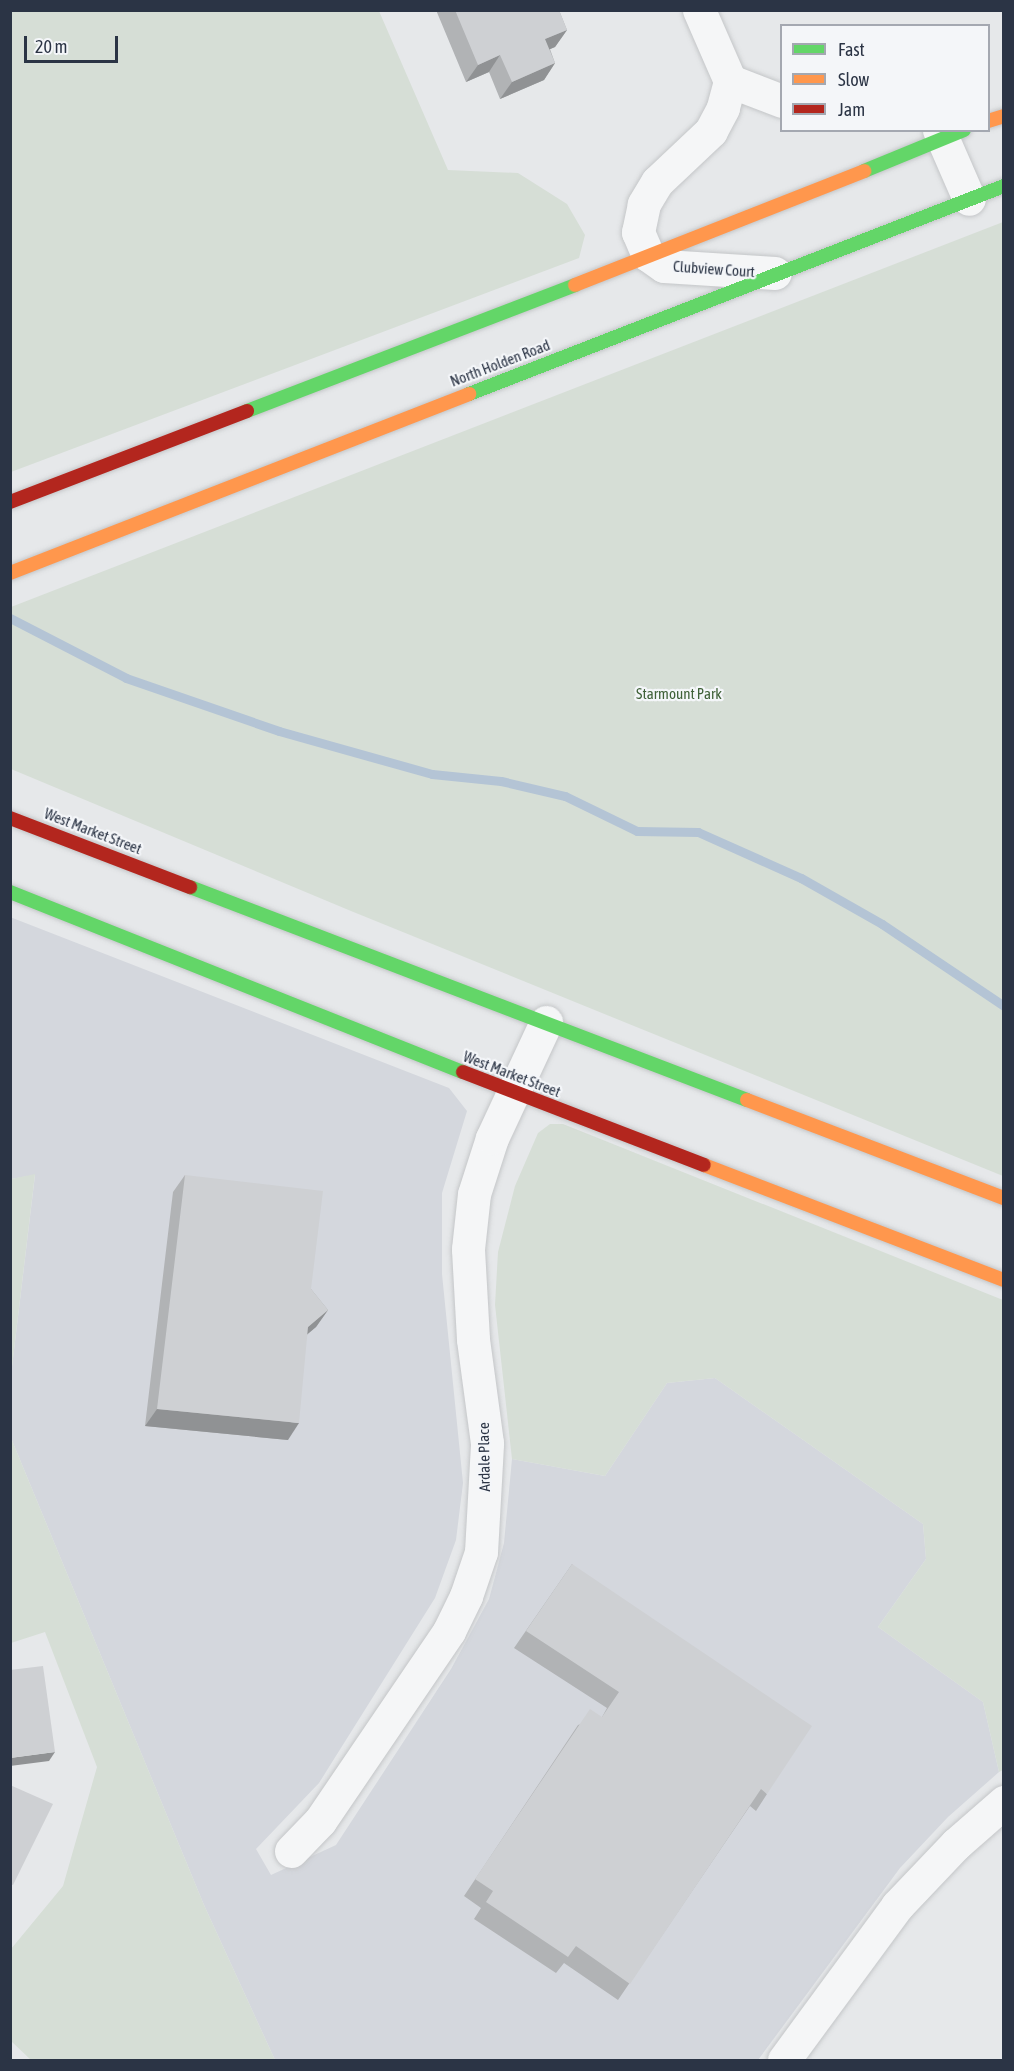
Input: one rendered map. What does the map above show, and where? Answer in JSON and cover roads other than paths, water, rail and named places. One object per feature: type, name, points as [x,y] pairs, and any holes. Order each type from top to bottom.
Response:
[{"type":"main road","points":[[10,502],[779,206],[949,133]]},
{"type":"main road","name":"North Holden Road","points":[[10,573],[775,273],[1004,186]]},
{"type":"main road","name":"West Market Street","points":[[10,818],[1004,1198]]},
{"type":"main road","name":"West Market Street","points":[[10,892],[512,1092],[1004,1280]]},
{"type":"street","points":[[648,255],[638,232],[644,204],[657,182],[711,131],[723,108],[730,81],[699,10]]},
{"type":"street","points":[[730,81],[780,100]]},
{"type":"street","points":[[949,133],[969,200]]},
{"type":"street","name":"Clubview Court","points":[[648,255],[664,266],[775,273]]},
{"type":"street","name":"Ardale Place","points":[[291,1851],[320,1821],[448,1631],[466,1596],[481,1552],[487,1443],[473,1339],[468,1249],[474,1194],[492,1138],[546,1022]]},
{"type":"street","points":[[784,2061],[897,1906],[956,1844],[1004,1802]]},
{"type":"waterway","points":[[10,618],[126,678],[279,731],[432,774],[501,781],[565,796],[637,831],[698,832],[801,878],[882,924],[1004,1006]]},
{"type":"park label","name":"Starmount Park","points":[[679,694]]}]
